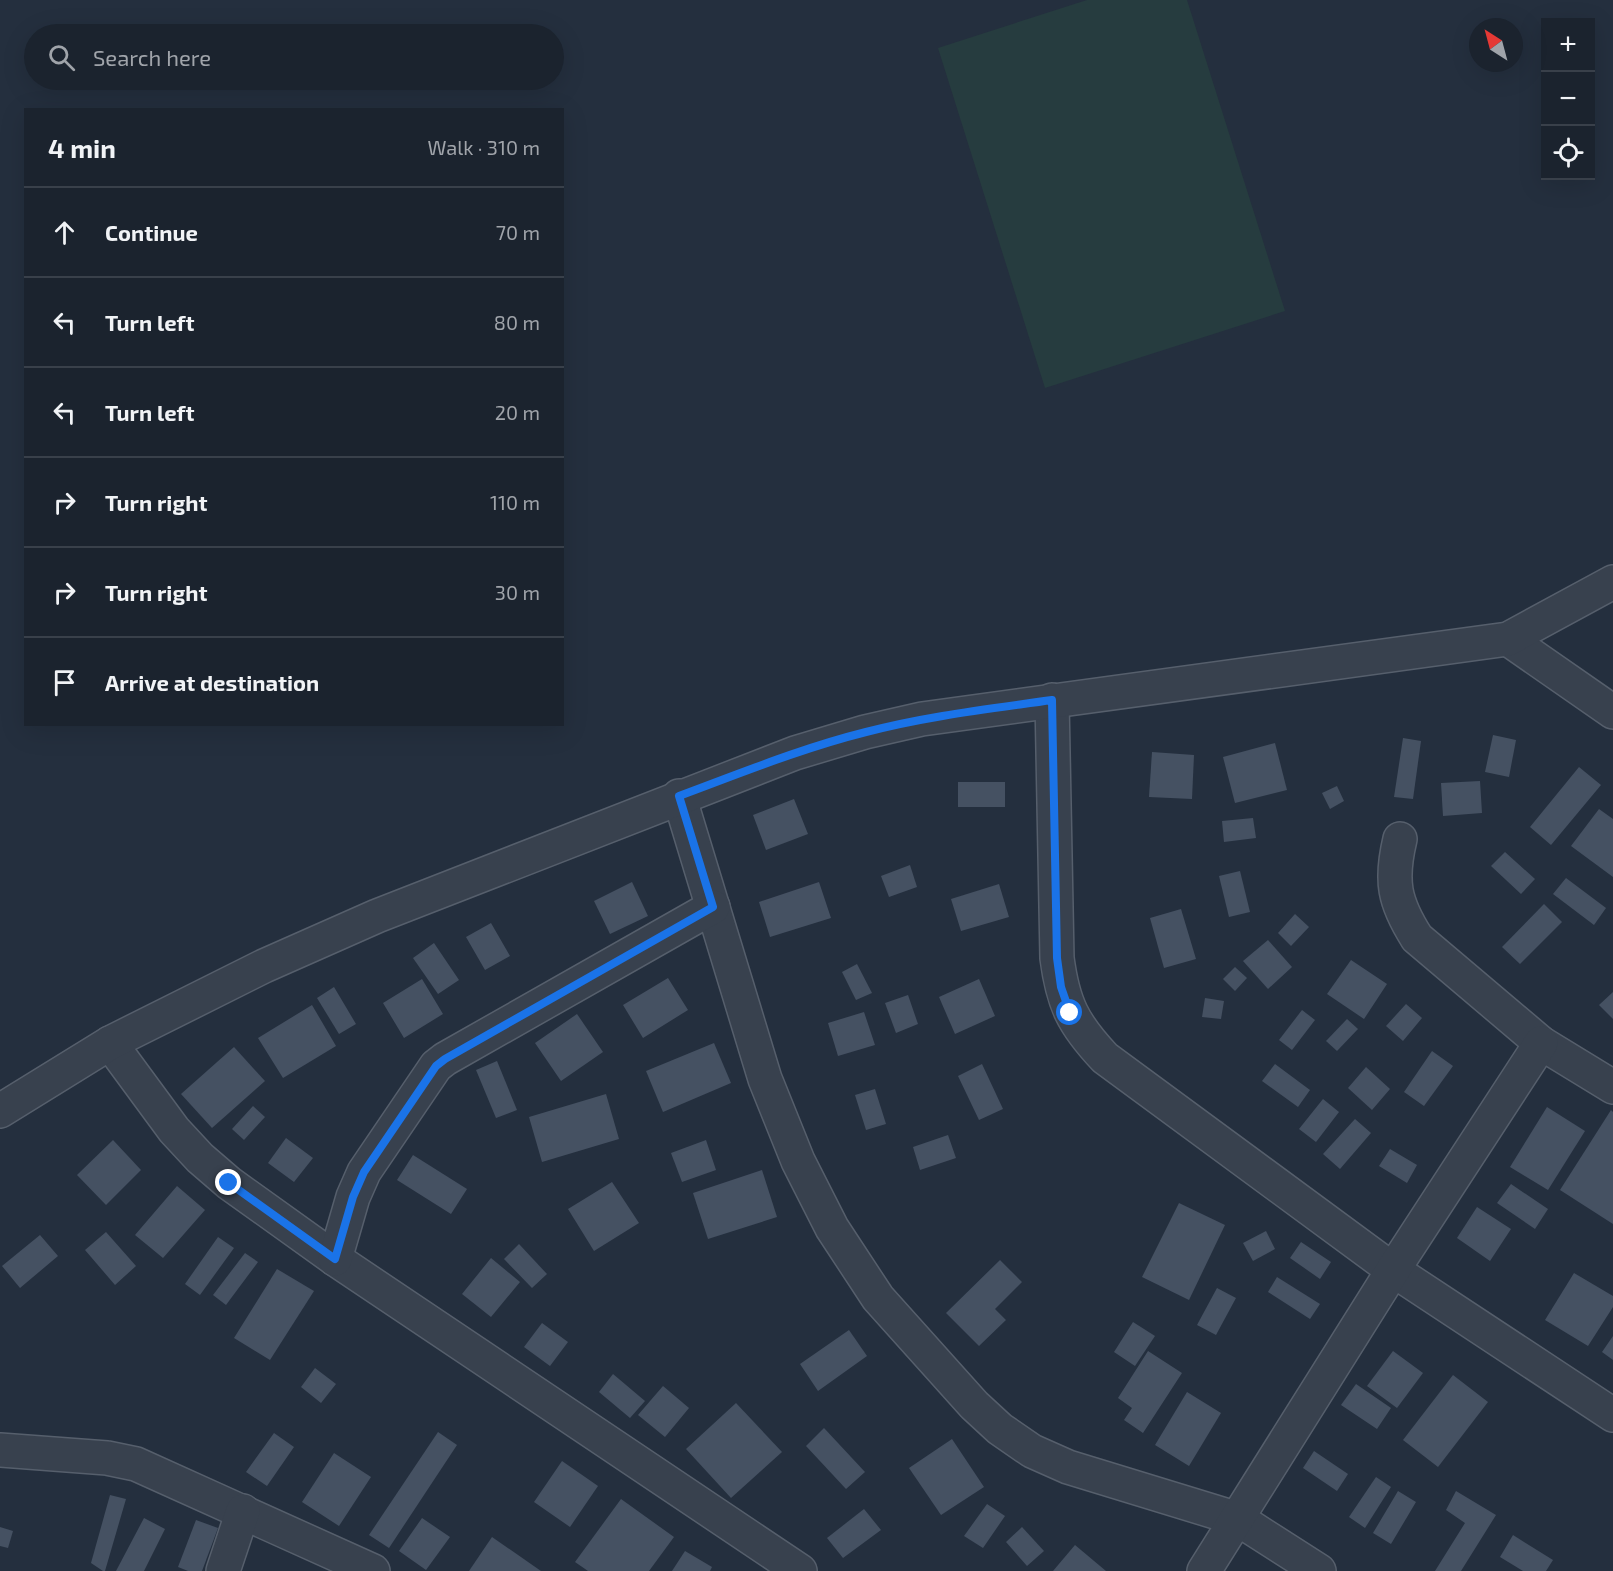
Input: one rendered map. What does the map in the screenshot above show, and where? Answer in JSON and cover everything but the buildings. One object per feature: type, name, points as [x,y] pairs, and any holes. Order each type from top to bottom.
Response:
[{"type":"street","points":[[0,1111],[110,1043],[264,966],[377,916],[679,796],[795,753],[865,732],[922,719],[1508,639],[1613,582]]},
{"type":"street","points":[[1508,639],[1613,712]]},
{"type":"street","points":[[1052,700],[1057,958],[1061,987],[1070,1013],[1086,1038],[1106,1058],[1393,1270],[1613,1414]]},
{"type":"street","points":[[679,796],[765,1078],[798,1161],[832,1228],[878,1298],[974,1405],[1000,1429],[1032,1451],[1068,1467],[1238,1519],[1319,1571]]},
{"type":"street","points":[[1400,839],[1394,864],[1398,902],[1403,916],[1417,938],[1541,1043],[1613,1087]]},
{"type":"street","points":[[335,1259],[353,1197],[364,1172],[436,1066],[713,907]]},
{"type":"street","points":[[110,1043],[174,1130],[200,1158],[229,1183],[335,1259],[800,1571]]},
{"type":"street","points":[[1204,1571],[1393,1270],[1541,1043]]},
{"type":"street","points":[[0,1450],[107,1458],[136,1464],[373,1571]]},
{"type":"street","points":[[223,1571],[243,1511]]},
{"type":"green space","points":[[1087,0],[1187,0],[1285,311],[1045,388],[938,48]]},
{"type":"route","points":[[229,1183],[335,1259],[353,1197],[364,1172],[436,1066],[713,907],[679,796],[795,753],[865,732],[922,719],[1052,700],[1057,958],[1061,987],[1070,1013]]}]
